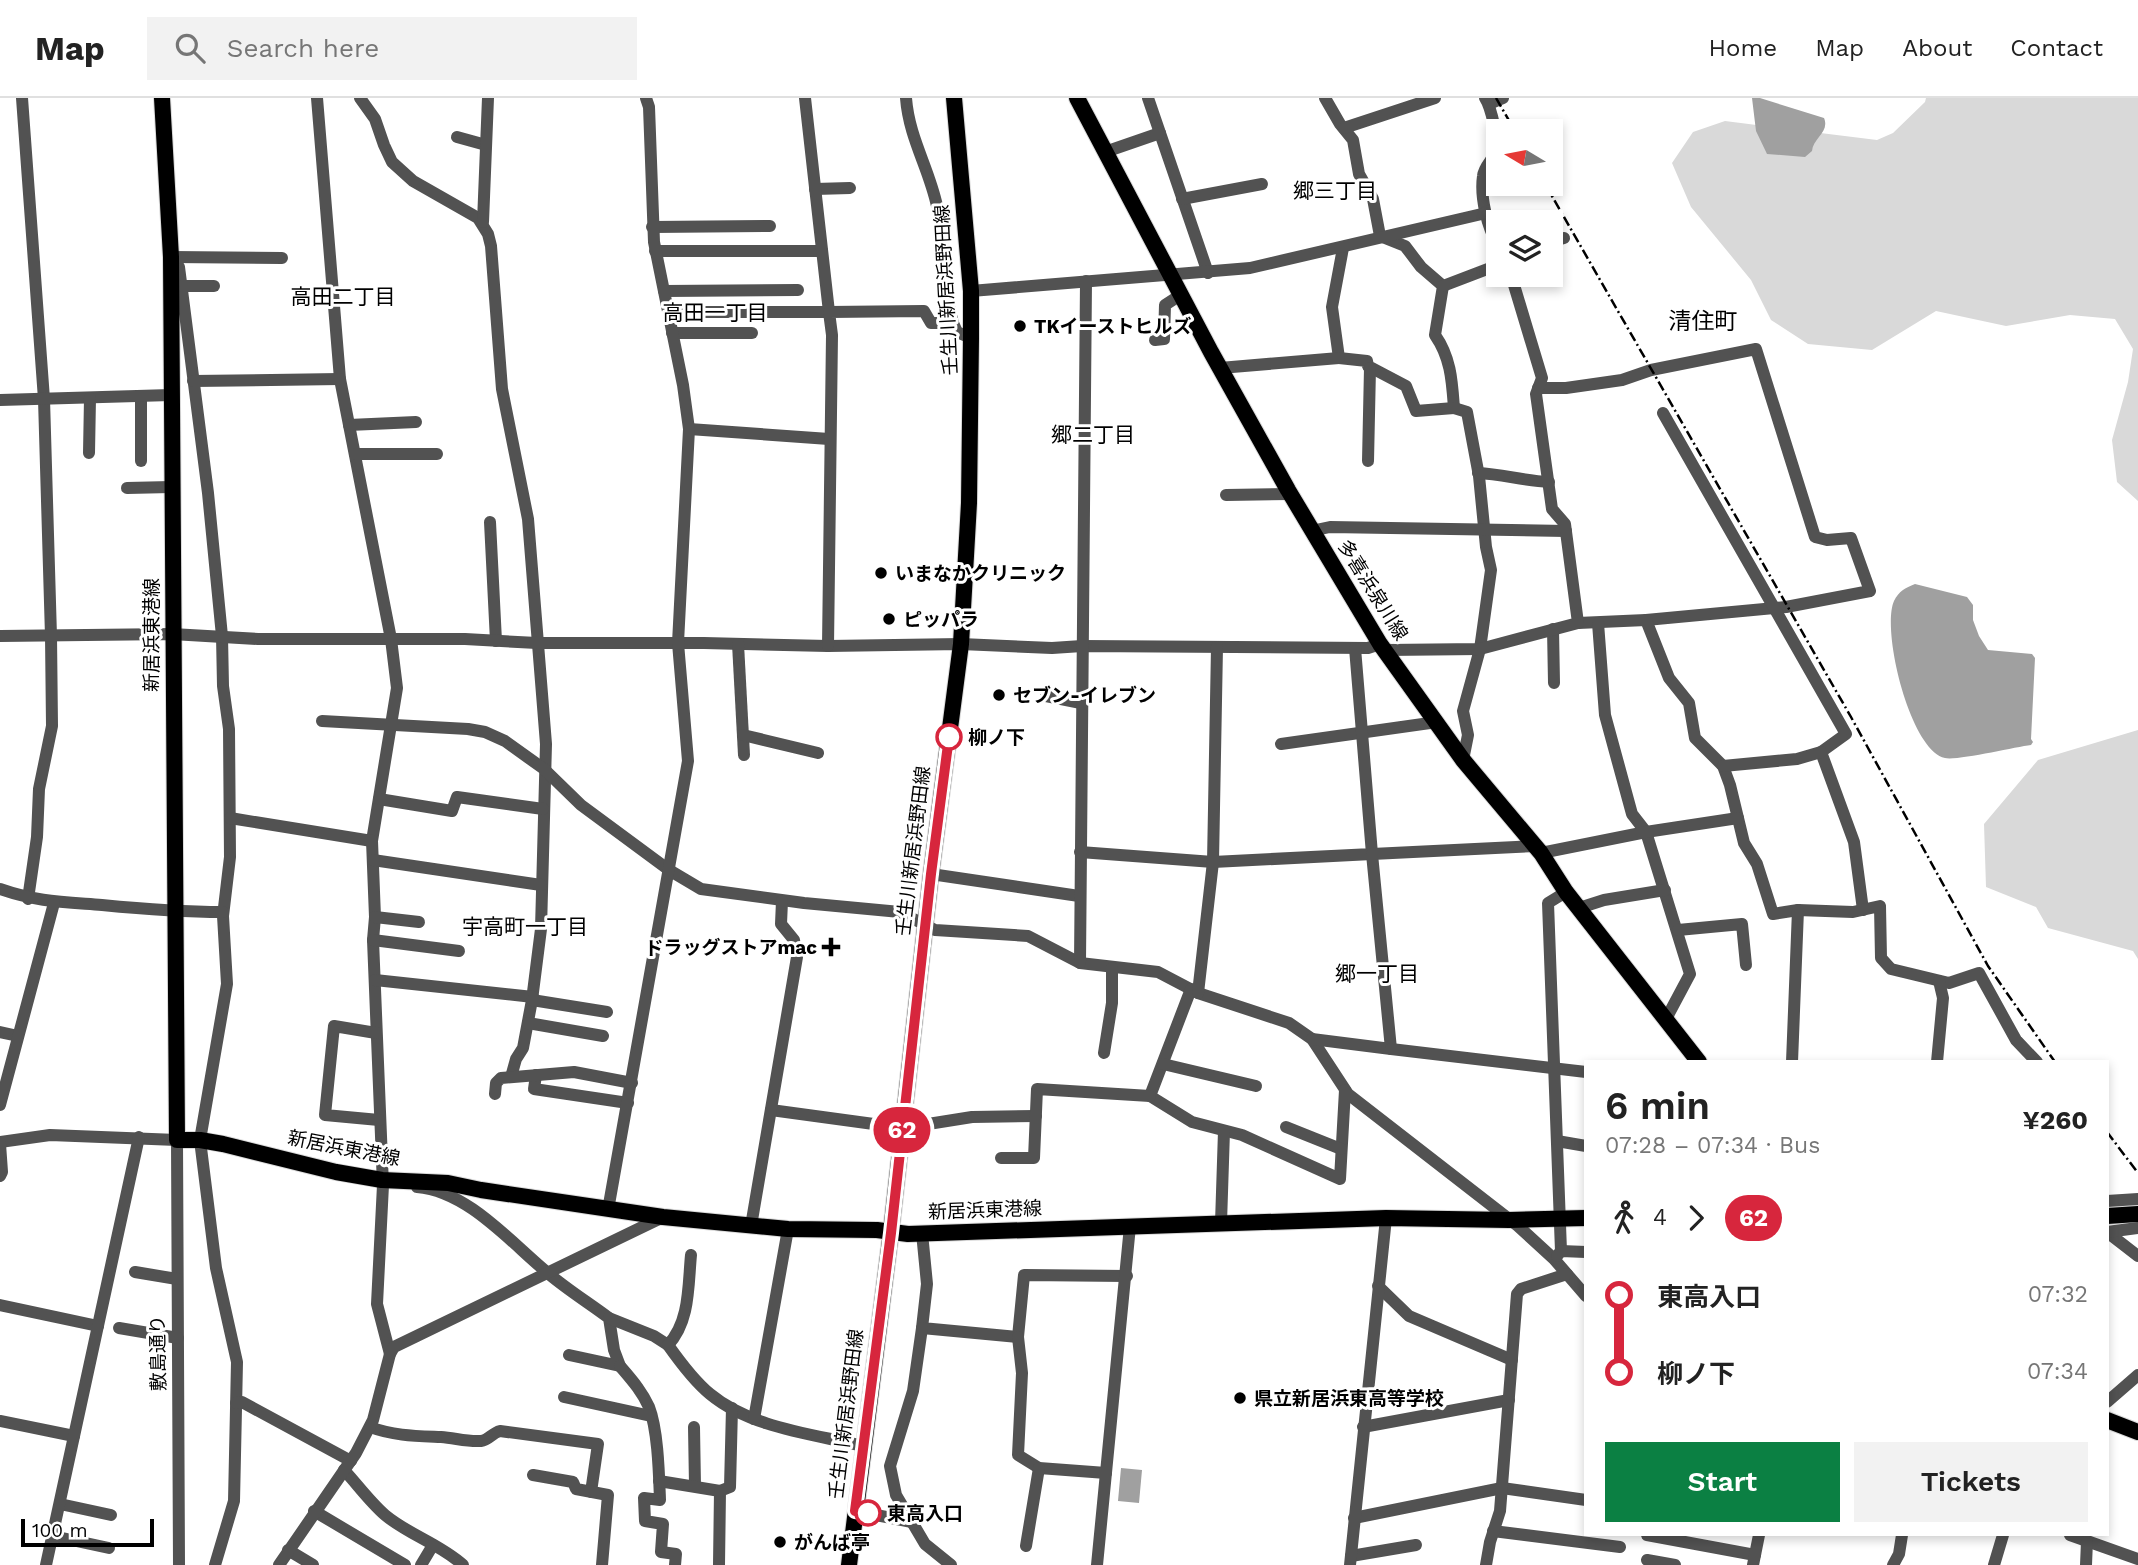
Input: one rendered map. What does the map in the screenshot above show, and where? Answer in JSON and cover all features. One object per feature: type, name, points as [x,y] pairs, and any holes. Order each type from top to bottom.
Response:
[{"type":"main road","name":"新居浜東港線","points":[[162,98],[171,257],[177,1140],[200,1140],[382,1182],[448,1182],[481,1190],[608,1210],[788,1229],[922,1233],[1386,1218],[1584,1218]]},
{"type":"main road","name":"壬生川新居浜野田線","points":[[849,1565],[961,644],[970,503],[971,291],[954,98]]},
{"type":"main road","name":"多喜浜泉川線","points":[[1077,98],[1290,494],[1383,647],[1463,760],[1538,849],[1566,892],[1697,1060]]},
{"type":"main road","points":[[2109,1216],[2138,1214]]},
{"type":"main road","points":[[2109,1421],[2138,1432]]},
{"type":"street","points":[[22,98],[44,399],[52,726],[39,789],[37,838],[28,899]]},
{"type":"street","points":[[317,98],[340,379],[391,639],[397,688],[372,841],[382,1182],[377,1304],[390,1354]]},
{"type":"street","points":[[360,98],[375,119],[388,155],[402,172],[483,222]]},
{"type":"street","points":[[488,98],[483,222],[491,246],[502,389],[528,519],[546,744],[541,929],[523,1048],[516,1059],[511,1077]]},
{"type":"street","points":[[608,1210],[688,761],[678,643],[689,429],[683,385],[655,251],[649,107],[646,98]]},
{"type":"street","points":[[805,98],[832,335],[828,646]]},
{"type":"street","points":[[906,98],[913,139],[936,202],[953,323],[957,332],[971,338]]},
{"type":"street","points":[[1148,98],[1208,273]]},
{"type":"street","points":[[1325,98],[1353,140],[1359,174],[1373,199],[1382,238]]},
{"type":"street","points":[[1343,128],[1435,98]]},
{"type":"street","points":[[971,291],[1250,268],[1486,212],[1483,175],[1497,150],[1487,101],[1503,98]]},
{"type":"street","points":[[1105,152],[1160,133]]},
{"type":"street","points":[[457,137],[486,145]]},
{"type":"street","points":[[1182,199],[1262,184]]},
{"type":"street","points":[[815,189],[850,188]]},
{"type":"street","points":[[652,227],[770,226]]},
{"type":"street","points":[[1382,238],[1405,246],[1421,267],[1443,286]]},
{"type":"street","points":[[1339,358],[1332,307],[1343,248]]},
{"type":"street","points":[[655,251],[822,251]]},
{"type":"street","points":[[171,257],[282,258]]},
{"type":"street","points":[[171,257],[179,267],[208,493],[222,636],[223,686],[229,729],[230,856],[223,912],[227,984],[200,1140],[216,1268],[237,1362],[234,1501],[215,1565]]},
{"type":"street","points":[[1443,286],[1486,270]]},
{"type":"street","points":[[1080,963],[1086,281]]},
{"type":"street","points":[[181,286],[214,286]]},
{"type":"street","points":[[1443,286],[1435,335],[1450,364],[1454,408]]},
{"type":"street","points":[[1515,287],[1542,378],[1536,394],[1552,509],[1565,524],[1578,623]]},
{"type":"street","points":[[664,291],[798,290]]},
{"type":"street","points":[[1155,340],[1164,340],[1165,305],[1182,294]]},
{"type":"street","points":[[667,312],[924,311],[931,323],[953,323]]},
{"type":"street","points":[[672,333],[752,333]]},
{"type":"street","points":[[0,636],[172,634],[258,639],[537,643],[1480,649],[1578,623],[1646,620],[1773,607],[1870,591],[1851,538],[1827,540],[1815,537],[1756,349],[1651,370],[1622,380],[1566,388],[1538,388]]},
{"type":"street","points":[[1220,368],[1339,358],[1367,361],[1370,368],[1368,461]]},
{"type":"street","points":[[1370,368],[1406,386],[1416,411],[1454,408],[1467,412],[1491,570],[1480,649],[1463,711],[1468,735],[1463,760]]},
{"type":"street","points":[[194,380],[340,379]]},
{"type":"street","points":[[0,400],[171,395]]},
{"type":"street","points":[[141,396],[141,461]]},
{"type":"street","points":[[89,453],[90,398]]},
{"type":"street","points":[[1663,413],[1846,734],[1821,752],[1797,759],[1723,766]]},
{"type":"street","points":[[349,425],[416,422]]},
{"type":"street","points":[[689,429],[829,439]]},
{"type":"street","points":[[355,454],[437,454]]},
{"type":"street","points":[[1478,473],[1499,474],[1522,481],[1549,482]]},
{"type":"street","points":[[127,488],[171,488]]},
{"type":"street","points":[[1226,495],[1290,494]]},
{"type":"street","points":[[490,522],[496,641]]},
{"type":"street","points":[[1311,531],[1330,527],[1566,531]]},
{"type":"street","points":[[1646,620],[1669,678],[1689,703],[1695,738],[1723,766],[1744,843],[1757,864],[1773,914],[1798,910],[1839,913],[1880,906],[1881,957],[1891,969],[1949,983],[1979,973],[2016,1040],[2035,1060]]},
{"type":"street","points":[[1598,623],[1605,715],[1632,814],[1646,832],[1690,974],[1666,1019]]},
{"type":"street","points":[[1553,629],[1554,683]]},
{"type":"street","points":[[738,644],[744,755]]},
{"type":"street","points":[[1150,1096],[1195,991],[1213,862],[1217,647]]},
{"type":"street","points":[[1355,648],[1391,1049]]},
{"type":"street","points":[[1046,696],[1081,703]]},
{"type":"street","points":[[321,721],[485,732],[505,741],[544,769],[581,805],[668,870],[701,889],[782,901],[900,912],[935,930],[1028,936],[1080,963],[1158,972],[1195,991],[1289,1023],[1312,1040],[1345,1090],[1509,1220],[1558,1255],[1584,1252]]},
{"type":"street","points":[[1282,744],[1437,722]]},
{"type":"street","points":[[743,735],[818,753]]},
{"type":"street","points":[[1821,752],[1854,842],[1863,910]]},
{"type":"street","points":[[379,799],[452,811],[457,797],[543,810]]},
{"type":"street","points":[[230,818],[372,841]]},
{"type":"street","points":[[1080,852],[1213,862],[1538,849],[1738,818]]},
{"type":"street","points":[[373,860],[541,886]]},
{"type":"street","points":[[931,874],[1079,896]]},
{"type":"street","points":[[0,889],[28,899],[54,903],[176,912],[223,912]]},
{"type":"street","points":[[1579,908],[1604,900],[1665,890]]},
{"type":"street","points":[[1566,892],[1548,903],[1555,1069],[1558,1255],[1567,1274],[1584,1294]]},
{"type":"street","points":[[751,1226],[797,957],[794,940],[781,923],[782,901]]},
{"type":"street","points":[[0,1105],[54,903]]},
{"type":"street","points":[[1792,1060],[1798,910]]},
{"type":"street","points":[[375,917],[419,922]]},
{"type":"street","points":[[1678,930],[1742,924],[1746,965]]},
{"type":"street","points":[[373,940],[459,951]]},
{"type":"street","points":[[1104,1053],[1112,1003],[1112,968]]},
{"type":"street","points":[[375,980],[532,998],[607,1012]]},
{"type":"street","points":[[1937,1060],[1943,998],[1939,981]]},
{"type":"street","points":[[528,1023],[603,1036]]},
{"type":"street","points":[[376,1032],[334,1026],[325,1115],[379,1119]]},
{"type":"street","points":[[0,1032],[18,1036]]},
{"type":"street","points":[[1312,1040],[1584,1072]]},
{"type":"street","points":[[1163,1064],[1256,1086]]},
{"type":"street","points":[[495,1094],[496,1083],[500,1078],[511,1077],[574,1072],[632,1083]]},
{"type":"street","points":[[536,1075],[534,1089],[628,1103]]},
{"type":"street","points":[[1000,1158],[1034,1157],[1037,1089],[1150,1096],[1192,1122],[1242,1135],[1340,1179],[1345,1090]]},
{"type":"street","points":[[771,1110],[903,1128],[972,1117],[1035,1116]]},
{"type":"street","points":[[1286,1127],[1341,1149]]},
{"type":"street","points":[[1221,1223],[1224,1130]]},
{"type":"street","points":[[0,1176],[0,1143],[50,1135],[177,1140]]},
{"type":"street","points":[[46,1565],[139,1137]]},
{"type":"street","name":"敷島通り","points":[[177,1140],[178,1565]]},
{"type":"street","points":[[1557,1140],[1584,1146]]},
{"type":"street","points":[[382,1182],[422,1187],[455,1198],[523,1249],[548,1273],[610,1318],[654,1336],[668,1346],[711,1395],[732,1408],[754,1419],[863,1446]]},
{"type":"street","points":[[2109,1201],[2138,1199]]},
{"type":"street","points":[[279,1565],[370,1427],[394,1347],[663,1217]]},
{"type":"street","points":[[1386,1218],[1350,1560],[1416,1545]]},
{"type":"street","points":[[1097,1565],[1130,1226]]},
{"type":"street","points":[[2109,1232],[2138,1228]]},
{"type":"street","points":[[754,1419],[788,1229]]},
{"type":"street","points":[[922,1233],[927,1284],[922,1328],[913,1391],[890,1466],[896,1495],[925,1544],[951,1565]]},
{"type":"street","points":[[2109,1234],[2138,1256]]},
{"type":"street","points":[[668,1346],[677,1336],[686,1307],[691,1255]]},
{"type":"street","points":[[135,1272],[177,1279]]},
{"type":"street","points":[[1486,1565],[1500,1511],[1517,1294],[1521,1289],[1567,1274]]},
{"type":"street","points":[[1106,1473],[1039,1468],[1018,1455],[1022,1373],[1018,1337],[1024,1275],[1127,1276]]},
{"type":"street","points":[[1378,1286],[1409,1316],[1512,1360]]},
{"type":"street","points":[[0,1305],[98,1326]]},
{"type":"street","points":[[610,1318],[612,1340],[620,1366],[638,1388],[652,1416],[660,1500],[644,1498],[645,1521],[663,1524],[661,1552],[676,1555],[675,1565]]},
{"type":"street","points":[[119,1328],[178,1338]]},
{"type":"street","points":[[922,1328],[1018,1337]]},
{"type":"street","points":[[569,1355],[620,1366]]},
{"type":"street","points":[[2109,1400],[2138,1375]]},
{"type":"street","points":[[564,1397],[652,1416]]},
{"type":"street","points":[[1363,1427],[1509,1400]]},
{"type":"street","points":[[236,1403],[242,1402],[347,1465],[384,1514],[452,1555],[463,1565]]},
{"type":"street","points":[[659,1480],[720,1491],[730,1487],[732,1408]]},
{"type":"street","points":[[0,1421],[74,1436]]},
{"type":"street","points":[[370,1427],[395,1434],[461,1441],[482,1441],[492,1433],[500,1431],[598,1444],[591,1492]]},
{"type":"street","points":[[694,1427],[695,1486]]},
{"type":"street","points":[[1026,1546],[1039,1468]]},
{"type":"street","points":[[533,1475],[573,1482],[576,1489],[608,1495],[602,1565]]},
{"type":"street","points":[[1354,1518],[1502,1488],[1584,1500]]},
{"type":"street","points":[[719,1565],[720,1491]]},
{"type":"street","points":[[60,1504],[111,1515]]},
{"type":"street","points":[[314,1511],[405,1565]]},
{"type":"street","points":[[855,1511],[912,1522]]},
{"type":"street","points":[[1493,1531],[1620,1547]]},
{"type":"street","points":[[53,1536],[108,1548]]},
{"type":"street","points":[[1651,1536],[1754,1560],[1759,1536]]},
{"type":"street","points":[[1893,1565],[1899,1554],[1902,1536]]},
{"type":"street","points":[[1994,1565],[2003,1536]]},
{"type":"street","points":[[2072,1536],[2138,1559]]},
{"type":"street","points":[[2086,1565],[2087,1542]]},
{"type":"street","points":[[421,1565],[433,1545]]},
{"type":"street","points":[[288,1550],[313,1565]]},
{"type":"street","points":[[1647,1560],[1675,1565]]},
{"type":"shaded area","points":[[1752,98],[1760,98],[1824,118],[1825,127],[1812,151],[1805,157],[1767,154],[1756,131]]},
{"type":"shaded area","points":[[1926,98],[2138,98],[2138,501],[2117,482],[2112,440],[2128,382],[2133,349],[2115,319],[2070,315],[2006,326],[1936,311],[1872,350],[1808,344],[1771,320],[1751,280],[1691,207],[1672,163],[1693,132],[1725,121],[1877,140],[1893,133]]},
{"type":"shaded area","points":[[1915,584],[1967,597],[1973,605],[1973,620],[1979,636],[1988,650],[2032,654],[2035,658],[2031,745],[1973,756],[1945,758],[1932,750],[1920,734],[1901,687],[1895,661],[1891,616],[1898,595]]},
{"type":"shaded area","points":[[2138,730],[2138,959],[2133,951],[2048,928],[2036,907],[1986,887],[1984,824],[2038,760]]},
{"type":"shaded area","points":[[1121,1468],[1142,1470],[1139,1503],[1118,1501]]},
{"type":"railway","points":[[1496,98],[1508,119]]},
{"type":"railway","points":[[1552,196],[1851,717],[1988,966],[2054,1060]]},
{"type":"railway","points":[[2109,1135],[2138,1173]]},
{"type":"bus line","name":"62","points":[[868,1513],[855,1511],[891,1233],[949,737]]},
{"type":"place","name":"TKイーストヒルズ","points":[[1020,326]]},
{"type":"place","name":"いまなかクリニック","points":[[881,573]]},
{"type":"place","name":"ピッパラ","points":[[889,619]]},
{"type":"place","name":"セブン-イレブン","points":[[999,695]]},
{"type":"place","name":"柳ノ下","points":[[949,737]]},
{"type":"place","name":"ドラッグストアmac","points":[[831,947]]},
{"type":"place","name":"県立新居浜東高等学校","points":[[1240,1398]]},
{"type":"place","name":"東高入口","points":[[868,1513]]},
{"type":"place","name":"がんば亭","points":[[780,1542]]},
{"type":"district","name":"郷三丁目","points":[[1335,190]]},
{"type":"district","name":"高田二丁目","points":[[343,296]]},
{"type":"district","name":"高田一丁目","points":[[715,312]]},
{"type":"district","name":"清住町","points":[[1703,321]]},
{"type":"district","name":"郷二丁目","points":[[1093,434]]},
{"type":"district","name":"宇高町一丁目","points":[[525,926]]},
{"type":"district","name":"郷一丁目","points":[[1377,973]]}]
